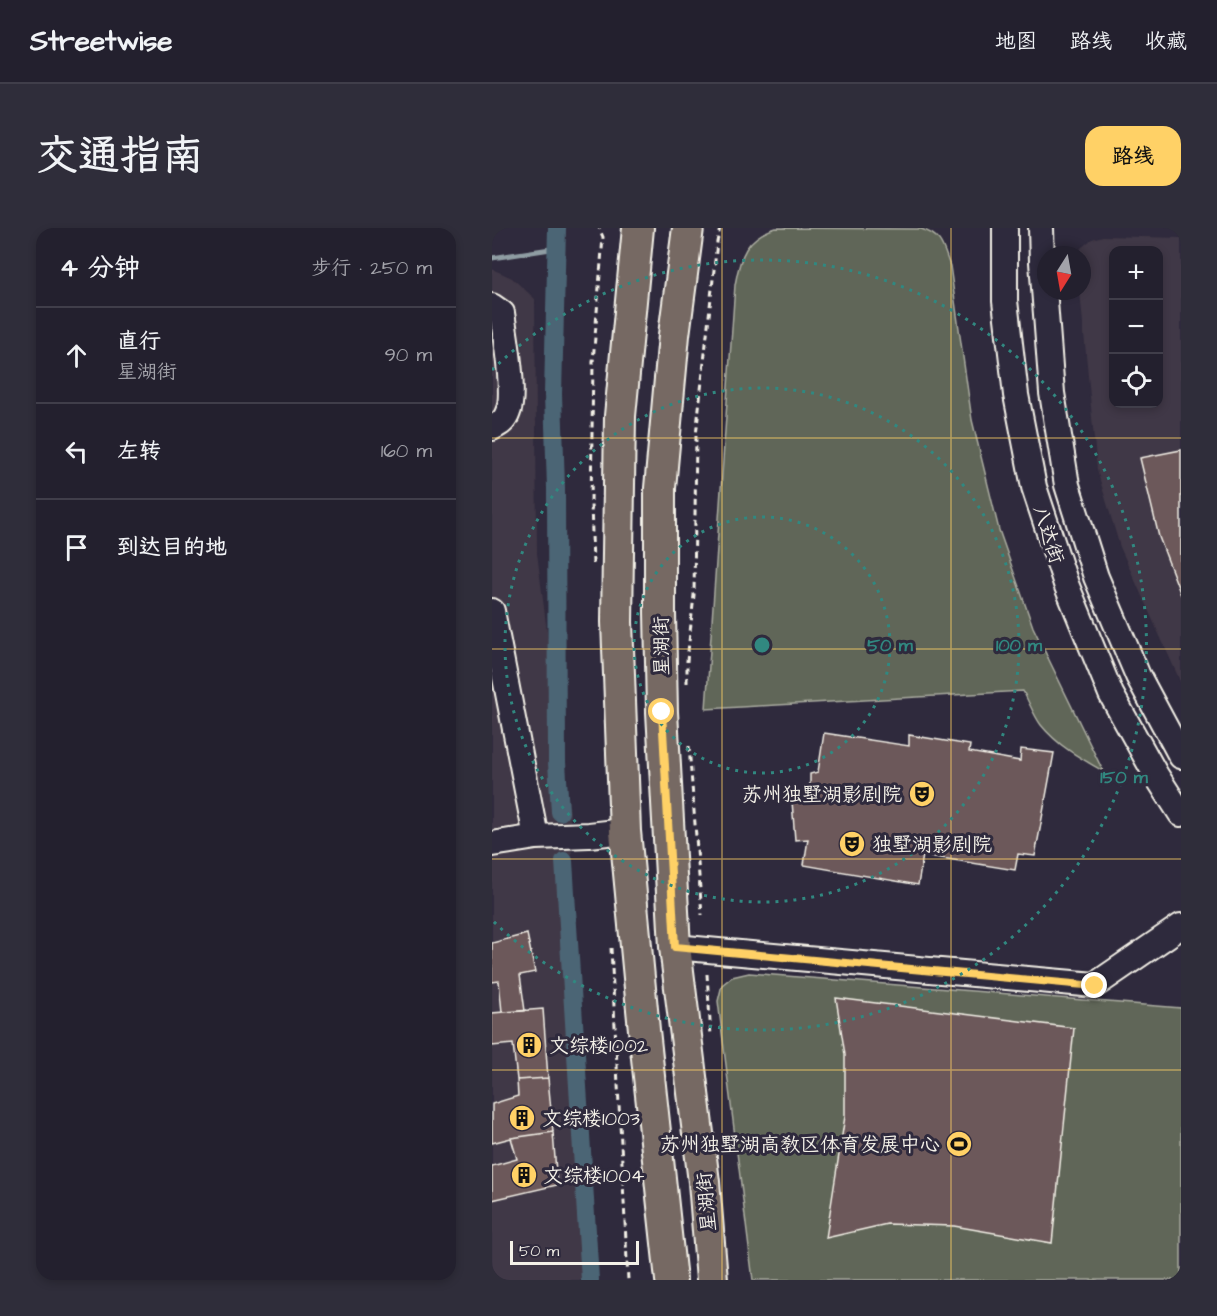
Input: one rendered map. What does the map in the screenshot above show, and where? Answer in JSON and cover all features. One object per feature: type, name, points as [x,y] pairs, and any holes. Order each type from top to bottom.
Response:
[{"type":"main road","points":[[638,228],[620,427],[617,622],[625,831],[671,1280]]},
{"type":"main road","name":"星湖街","points":[[688,228],[674,334],[660,488],[662,712],[675,947],[704,1182],[712,1280]]},
{"type":"street","name":"八达街","points":[[1005,228],[1005,301],[1016,395],[1034,487],[1066,584],[1111,694],[1156,776],[1181,814]]},
{"type":"street","name":"八达街","points":[[1041,228],[1052,393],[1067,485],[1096,578],[1138,676],[1181,756]]},
{"type":"street","points":[[492,306],[502,313],[511,391],[509,410],[502,423],[492,428]]},
{"type":"street","points":[[492,611],[536,837]]},
{"type":"street","points":[[492,844],[536,837],[625,831]]},
{"type":"street","points":[[675,947],[1095,986],[1181,926]]},
{"type":"path","points":[[599,228],[603,237],[602,244]]},
{"type":"path","points":[[687,684],[687,661],[694,596],[696,436],[720,228]]},
{"type":"path","points":[[689,741],[702,915]]},
{"type":"shaded area","points":[[1103,236],[1181,238],[1181,683],[1120,547],[1097,470],[1081,300],[1091,300],[1091,246],[1083,246],[1092,239]]},
{"type":"shaded area","points":[[492,269],[512,278],[535,299],[537,553],[570,813],[589,1280],[492,1280]]},
{"type":"green space","points":[[776,228],[921,229],[938,238],[950,266],[972,420],[999,530],[1033,627],[1103,771],[1070,751],[1041,725],[1023,691],[706,709],[735,285],[739,265],[751,242]]},
{"type":"green space","name":"苏州独墅湖高教区体育发展中心","points":[[749,973],[1181,1008],[1181,1280],[753,1280],[718,1001],[722,985],[732,977]]},
{"type":"building","points":[[1181,450],[1181,595],[1159,537],[1140,458]]},
{"type":"building","points":[[824,733],[909,746],[909,735],[970,745],[969,752],[1020,761],[1021,749],[1054,753],[1035,856],[1018,854],[1015,870],[923,855],[918,885],[804,865],[808,839],[795,840],[792,801],[810,800],[810,774],[818,772]]},
{"type":"building","points":[[527,934],[535,972],[520,975],[525,1011],[502,1012],[499,981],[492,982],[492,943]]},
{"type":"building","points":[[836,998],[1074,1028],[1052,1243],[954,1226],[887,1224],[826,1238],[845,1116],[845,1055]]},
{"type":"building","name":"文综楼1002","points":[[543,1009],[548,1078],[517,1080],[513,1044],[492,1046],[492,1013]]},
{"type":"building","name":"文综楼1003","points":[[548,1078],[553,1132],[492,1143],[492,1104],[518,1096],[517,1080]]},
{"type":"building","name":"文综楼1004","points":[[553,1132],[557,1185],[492,1200],[492,1166],[517,1159],[511,1138]]},
{"type":"waterway","points":[[557,228],[553,394],[556,488],[557,762],[560,812]]},
{"type":"waterway","points":[[492,258],[557,248]]},
{"type":"waterway","points":[[564,861],[590,1280]]},
{"type":"place","name":"苏州独墅湖影剧院","points":[[922,794]]},
{"type":"place","name":"独墅湖影剧院","points":[[852,844]]},
{"type":"place","name":"文综楼1002","points":[[529,1045]]},
{"type":"place","name":"文综楼1003","points":[[522,1118]]},
{"type":"place","name":"苏州独墅湖高教区体育发展中心","points":[[959,1144]]},
{"type":"place","name":"文综楼1004","points":[[524,1175]]},
{"type":"route","points":[[662,712],[675,947],[1095,986]]}]
